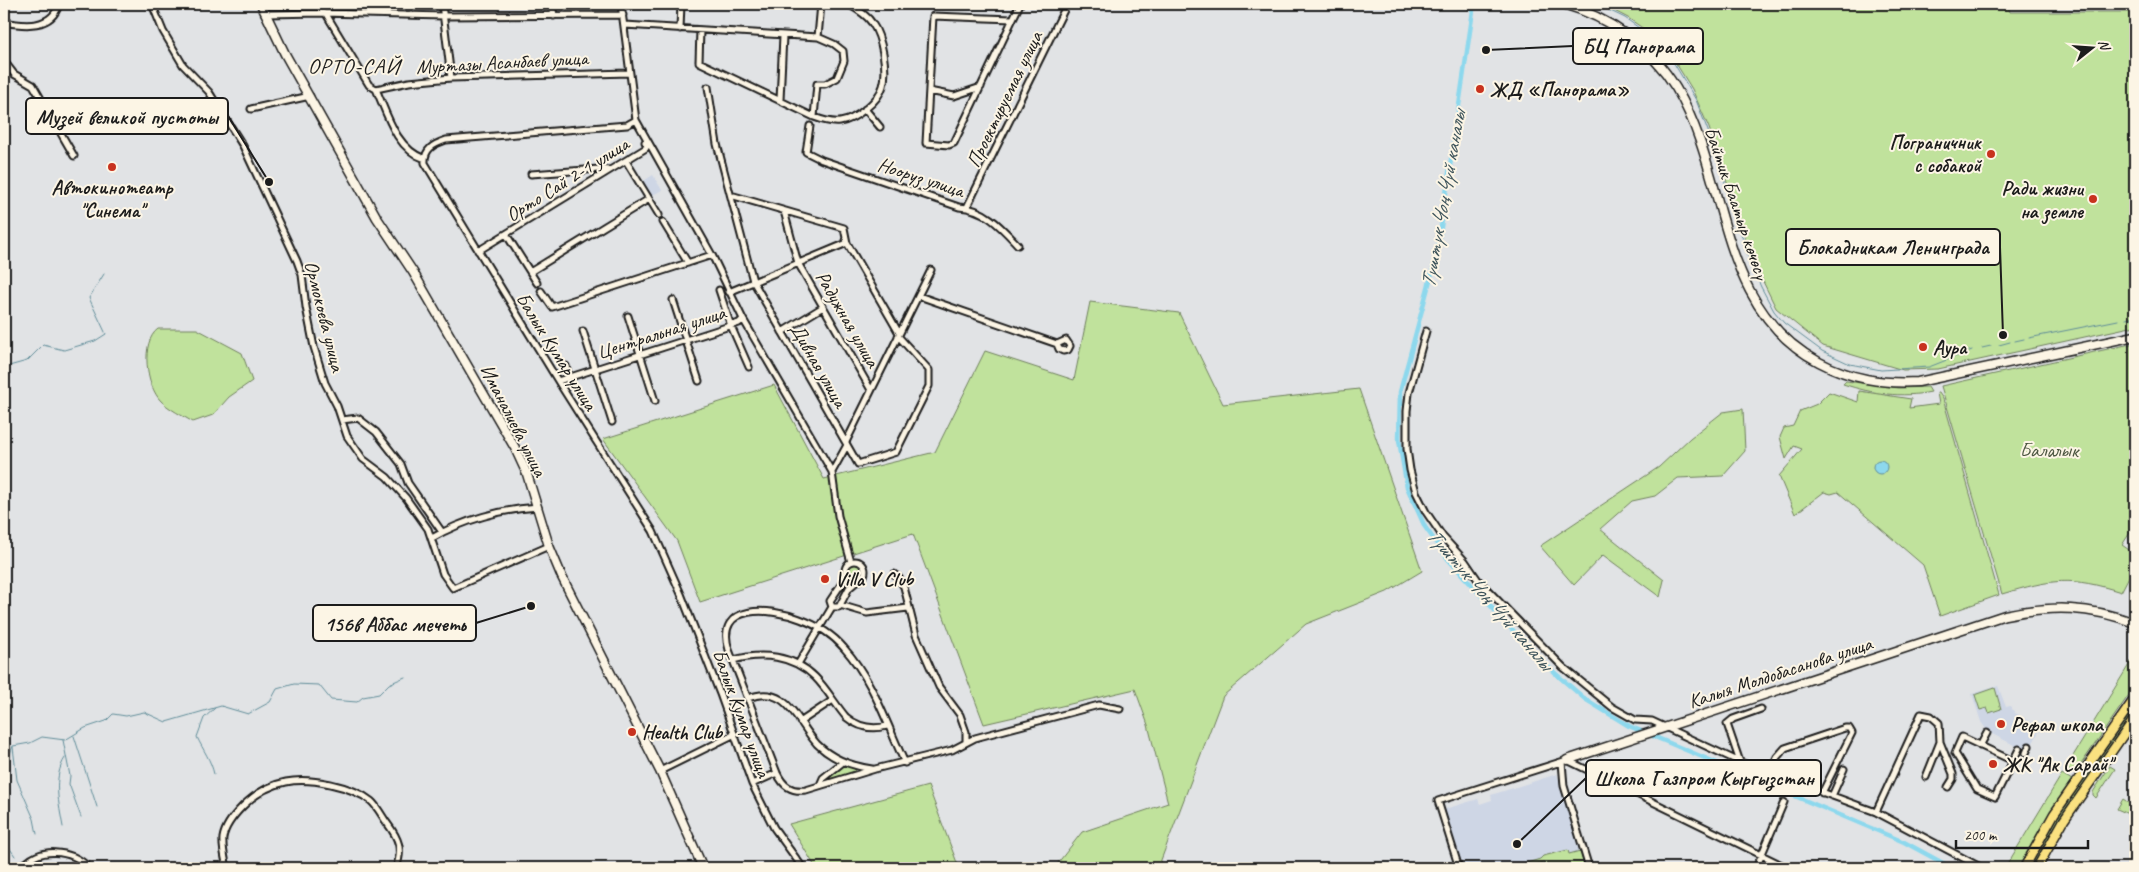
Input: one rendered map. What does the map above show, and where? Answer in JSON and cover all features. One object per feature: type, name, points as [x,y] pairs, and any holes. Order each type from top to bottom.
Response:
[{"type":"main road","points":[[2024,868],[2054,814],[2135,698]]},
{"type":"main road","points":[[2037,868],[2064,820],[2135,718]]},
{"type":"street","points":[[4,22],[27,26],[39,23],[52,16],[59,4]]},
{"type":"street","name":"Ормокоева улица","points":[[152,4],[163,30],[183,65],[209,92],[243,146],[298,261],[302,274],[314,347],[325,383],[342,420],[347,436],[363,459],[386,477],[406,498],[432,538],[433,550],[443,574],[453,588],[549,546]]},
{"type":"street","name":"Иманалиева улица","points":[[261,4],[285,54],[377,218],[413,272],[515,448],[527,474],[549,546],[578,610],[660,771],[703,868]]},
{"type":"street","points":[[320,4],[370,85],[376,88],[403,145],[416,156],[425,159],[426,153],[433,145],[446,140],[627,125],[635,121]]},
{"type":"street","points":[[442,4],[451,78]]},
{"type":"street","points":[[552,4],[554,16]]},
{"type":"street","points":[[621,4],[635,121],[712,255],[743,319],[832,472],[836,509],[851,562]]},
{"type":"street","points":[[680,29],[681,4]]},
{"type":"street","points":[[818,38],[821,4]]},
{"type":"street","points":[[700,30],[699,62],[814,117],[838,122],[844,121],[866,109],[881,93],[884,84],[882,48],[876,29],[871,21],[848,4]]},
{"type":"street","points":[[1012,19],[933,16],[926,143],[949,145],[954,143],[1020,4]]},
{"type":"street","name":"Проектируемая улица","points":[[967,207],[1067,4]]},
{"type":"street","name":"Байтик Баатыр көчөсү","points":[[1563,4],[1593,15],[1619,30],[1642,48],[1669,79],[1692,121],[1738,264],[1753,297],[1765,317],[1780,334],[1811,358],[1850,376],[1876,381],[1903,383],[1954,376],[2135,336]]},
{"type":"street","points":[[265,14],[623,16]]},
{"type":"street","points":[[625,25],[818,38],[840,47],[843,52],[844,61],[837,78],[825,84],[817,84],[814,117]]},
{"type":"street","points":[[780,100],[783,36]]},
{"type":"street","points":[[4,61],[14,74],[33,85],[74,156]]},
{"type":"street","name":"Муртазы Асанбаев улица","points":[[376,88],[408,82],[451,78],[629,73]]},
{"type":"street","name":"Дивная улица","points":[[708,87],[717,144],[753,282],[858,464],[896,452],[928,386],[929,370],[899,334]]},
{"type":"street","points":[[929,91],[954,96],[981,87]]},
{"type":"street","points":[[251,109],[310,96]]},
{"type":"street","points":[[866,109],[880,127]]},
{"type":"street","name":"Орто Сай 2-1 улица","points":[[478,251],[648,146],[635,121]]},
{"type":"street","name":"Нооруз улица","points":[[810,126],[806,152],[822,160],[960,207],[967,207],[994,219],[1018,245]]},
{"type":"street","name":"Балык Кумар улица","points":[[425,159],[427,169],[653,531],[681,594],[735,734],[752,784],[774,828],[803,868]]},
{"type":"street","points":[[626,161],[659,215]]},
{"type":"street","points":[[531,174],[599,169],[610,170]]},
{"type":"street","points":[[731,197],[734,196],[844,228],[848,243],[899,334]]},
{"type":"street","points":[[530,272],[649,199]]},
{"type":"street","name":"Радужная улица","points":[[784,211],[798,263],[871,390]]},
{"type":"street","points":[[663,222],[688,263]]},
{"type":"street","points":[[506,234],[537,283]]},
{"type":"street","points":[[729,292],[848,243]]},
{"type":"street","points":[[542,291],[552,307],[712,255]]},
{"type":"street","points":[[832,472],[931,270]]},
{"type":"street","points":[[720,290],[731,326],[749,367]]},
{"type":"street","points":[[918,296],[1057,344]]},
{"type":"street","points":[[673,300],[698,381]]},
{"type":"street","points":[[782,332],[823,307]]},
{"type":"street","points":[[628,316],[655,401]]},
{"type":"street","name":"Центральная улица","points":[[558,381],[731,326],[743,319]]},
{"type":"street","points":[[583,331],[612,422]]},
{"type":"street","points":[[1426,331],[1409,393],[1406,432],[1410,470],[1416,492],[1426,512],[1443,537],[1465,561],[1478,580],[1563,667],[1618,711],[1635,720],[1652,721],[1769,774],[1876,812],[1982,868]]},
{"type":"street","points":[[566,366],[569,377]]},
{"type":"street","points":[[342,420],[358,418],[376,432],[402,464],[408,483],[442,532]]},
{"type":"street","points":[[432,538],[442,532],[496,513],[538,507]]},
{"type":"street","points":[[851,562],[844,569],[846,577],[850,581],[856,582]]},
{"type":"street","points":[[832,607],[837,608],[849,588],[862,578],[865,569],[861,563],[851,562]]},
{"type":"street","points":[[894,574],[899,578],[904,587],[916,635],[939,687],[960,715],[966,732],[966,741]]},
{"type":"street","points":[[798,664],[832,607],[830,601],[846,577]]},
{"type":"street","points":[[840,605],[868,613],[908,608]]},
{"type":"street","name":"Калыя Молдобасанова улица","points":[[1459,868],[1438,801],[2005,615],[2049,607],[2074,608],[2104,613],[2135,623]]},
{"type":"street","points":[[905,763],[870,687],[854,661],[834,638],[820,628],[780,613],[759,611],[743,613],[732,619],[726,634],[733,660],[777,773],[784,785],[795,790],[806,790],[875,769],[905,763],[952,750],[966,741],[1099,705],[1120,709]]},
{"type":"street","points":[[733,660],[762,655],[798,664],[815,677],[852,722],[873,728],[887,726]]},
{"type":"street","points":[[748,698],[761,694],[775,696],[785,702],[818,744],[843,762],[875,769]]},
{"type":"street","points":[[800,722],[832,700]]},
{"type":"street","points":[[1740,762],[1727,724],[1733,719],[1761,709]]},
{"type":"street","points":[[1876,812],[1922,714],[1926,714],[1937,721],[1940,742],[1953,774],[1953,779],[1948,788]]},
{"type":"street","points":[[1769,774],[1777,757],[1785,748],[1849,728],[1852,733],[1822,793]]},
{"type":"street","points":[[1980,746],[1987,733]]},
{"type":"street","points":[[660,771],[735,734]]},
{"type":"street","points":[[2013,761],[1962,737],[1955,753],[1977,789],[1995,797],[2013,761],[2019,749]]},
{"type":"street","points":[[1926,776],[1940,742]]},
{"type":"street","points":[[2026,753],[2029,746]]},
{"type":"street","points":[[1589,868],[1564,786],[1564,761],[1788,868]]},
{"type":"street","points":[[820,785],[823,778],[843,762]]},
{"type":"street","points":[[1832,796],[1844,769]]},
{"type":"street","points":[[752,784],[777,773]]},
{"type":"street","points":[[227,868],[223,838],[226,827],[236,813],[252,797],[270,787],[287,782],[305,781],[336,785],[371,802],[396,836],[401,855],[396,868]]},
{"type":"street","points":[[1756,868],[1784,802]]},
{"type":"street","points":[[15,868],[41,854],[65,852],[89,868]]},
{"type":"street","points":[[22,868],[28,862]]},
{"type":"shaded area","points":[[653,175],[662,190],[651,196],[642,182]]},
{"type":"shaded area","points":[[1998,686],[2006,707],[2010,706],[2015,713],[2041,728],[2028,752],[1988,732],[1981,722],[1972,694]]},
{"type":"shaded area","points":[[1557,774],[1587,868],[1463,868],[1445,809],[1478,799],[1480,804],[1492,800],[1491,795]]},
{"type":"green space","points":[[1601,4],[2007,4],[2010,12],[2131,12],[2135,28],[2135,326],[1938,369],[1903,370],[1823,346],[1776,308],[1752,259],[1709,128],[1692,89],[1677,65],[1654,36],[1628,18]]},
{"type":"green space","points":[[1090,302],[1179,313],[1223,404],[1359,389],[1422,571],[1387,592],[1306,624],[1223,696],[1158,868],[1054,868],[1082,832],[1168,803],[1148,725],[1135,689],[984,724],[913,534],[700,602],[677,541],[603,439],[774,385],[824,479],[935,452],[985,351],[1074,380]]},
{"type":"green space","points":[[158,329],[197,329],[242,353],[252,381],[229,397],[213,415],[193,422],[164,404],[152,385],[147,364],[147,354],[152,335]]},
{"type":"green space","name":"Балалык","points":[[2135,343],[2135,525],[2122,545],[2135,554],[2135,565],[2121,592],[2088,583],[2062,581],[2035,585],[2002,594],[1941,386]]},
{"type":"green space","points":[[1846,381],[1899,388],[1928,387],[1931,392],[1909,395],[1887,394],[1843,384]]},
{"type":"green space","points":[[1859,391],[1911,399],[1909,408],[1939,404],[1937,393],[1939,393],[1943,399],[1999,595],[1940,616],[1923,565],[1838,492],[1831,494],[1824,492],[1795,514],[1779,476],[1802,449],[1794,446],[1786,459],[1780,437],[1784,428],[1793,426],[1800,411],[1817,404],[1829,392],[1858,402]]},
{"type":"green space","points":[[1743,409],[1745,451],[1723,476],[1678,478],[1655,496],[1632,501],[1600,529],[1664,580],[1660,597],[1603,555],[1574,585],[1540,546],[1659,467],[1690,438],[1723,412]]},
{"type":"green space","points":[[855,563],[863,571],[855,579],[847,571]]},
{"type":"green space","points":[[2135,655],[2135,686],[2075,773],[2065,769]]},
{"type":"green space","points":[[1995,688],[2001,709],[1989,713],[1987,708],[1980,710],[1975,695]]},
{"type":"green space","points":[[2135,705],[2135,712],[2061,818],[2033,868],[2029,868],[2059,814]]},
{"type":"green space","points":[[844,766],[851,766],[856,771],[827,780]]},
{"type":"green space","points":[[2110,766],[2115,769],[2096,798],[2093,792]]},
{"type":"green space","points":[[2062,774],[2072,780],[2052,809],[2018,868],[2005,868]]},
{"type":"green space","points":[[928,786],[959,868],[816,868],[789,824]]},
{"type":"green space","points":[[2123,799],[2135,807],[2135,817],[2117,809]]},
{"type":"green space","points":[[1568,850],[1569,854],[1580,851],[1585,868],[1553,868],[1546,863],[1547,868],[1528,868],[1545,863],[1543,862],[1521,868],[1511,868],[1540,859],[1543,856]]},
{"type":"water","points":[[1877,460],[1883,460],[1887,467],[1883,474],[1877,474],[1873,470],[1873,464]]},
{"type":"waterway","name":"Түштүк Чоң Чүй каналы","points":[[1474,4],[1437,254],[1400,392],[1399,440],[1407,487],[1425,527],[1448,559],[1541,661],[1585,699],[1629,726],[1904,842],[1952,868]]},
{"type":"waterway","points":[[1596,4],[1625,18],[1653,38],[1675,65],[1696,100],[1713,144],[1750,262],[1774,311],[1784,323],[1822,351],[1850,364],[1881,370],[1929,367],[1972,350]]},
{"type":"waterway","points":[[4,363],[9,366],[27,361],[43,345],[64,350],[95,341],[106,334],[89,298],[104,274]]},
{"type":"waterway","points":[[2126,319],[2135,317]]},
{"type":"waterway","points":[[2029,338],[2118,320]]},
{"type":"waterway","points":[[2015,341],[2024,339]]},
{"type":"waterway","points":[[1999,345],[2010,342]]},
{"type":"waterway","points":[[1982,348],[1991,346]]},
{"type":"waterway","points":[[4,769],[13,746],[30,743],[42,737],[65,740],[85,728],[106,721],[113,714],[126,716],[144,712],[166,722],[221,706],[248,714],[270,702],[277,689],[294,684],[319,685],[331,700],[357,702],[363,697],[379,694],[389,684],[405,677]]},
{"type":"waterway","points":[[214,774],[197,737],[204,718],[215,708]]},
{"type":"waterway","points":[[74,736],[97,807]]},
{"type":"waterway","points":[[63,740],[70,776],[69,784],[81,817]]},
{"type":"waterway","points":[[13,747],[17,780],[34,819],[37,834]]},
{"type":"waterway","points":[[63,827],[58,800],[58,783],[61,766],[65,758]]},
{"type":"waterway","points":[[4,840],[15,856]]},
{"type":"place","name":"БЦ Панорама","points":[[1486,50]]},
{"type":"place","name":"ЖД «Панорама»","points":[[1480,89]]},
{"type":"place","name":"Пограничник с собакой","points":[[1991,154]]},
{"type":"place","name":"Автокинотеатр \"Синема\"","points":[[112,167]]},
{"type":"place","name":"Музей великой пустоты","points":[[269,182]]},
{"type":"place","name":"Ради жизни на земле","points":[[2093,199]]},
{"type":"place","name":"Блокадникам Ленинграда","points":[[2003,335]]},
{"type":"place","name":"Аура","points":[[1923,347]]},
{"type":"place","name":"Villa V Club","points":[[825,579]]},
{"type":"place","name":"156в Аббас мечеть","points":[[531,606]]},
{"type":"place","name":"Рефал школа","points":[[2001,724]]},
{"type":"place","name":"Health Club","points":[[632,732]]},
{"type":"place","name":"ЖК \"Ак Сарай\"","points":[[1993,764]]},
{"type":"place","name":"Школа Газпром Кыргызстан","points":[[1517,844]]},
{"type":"district","name":"ОРТО-САЙ","points":[[354,65]]}]
